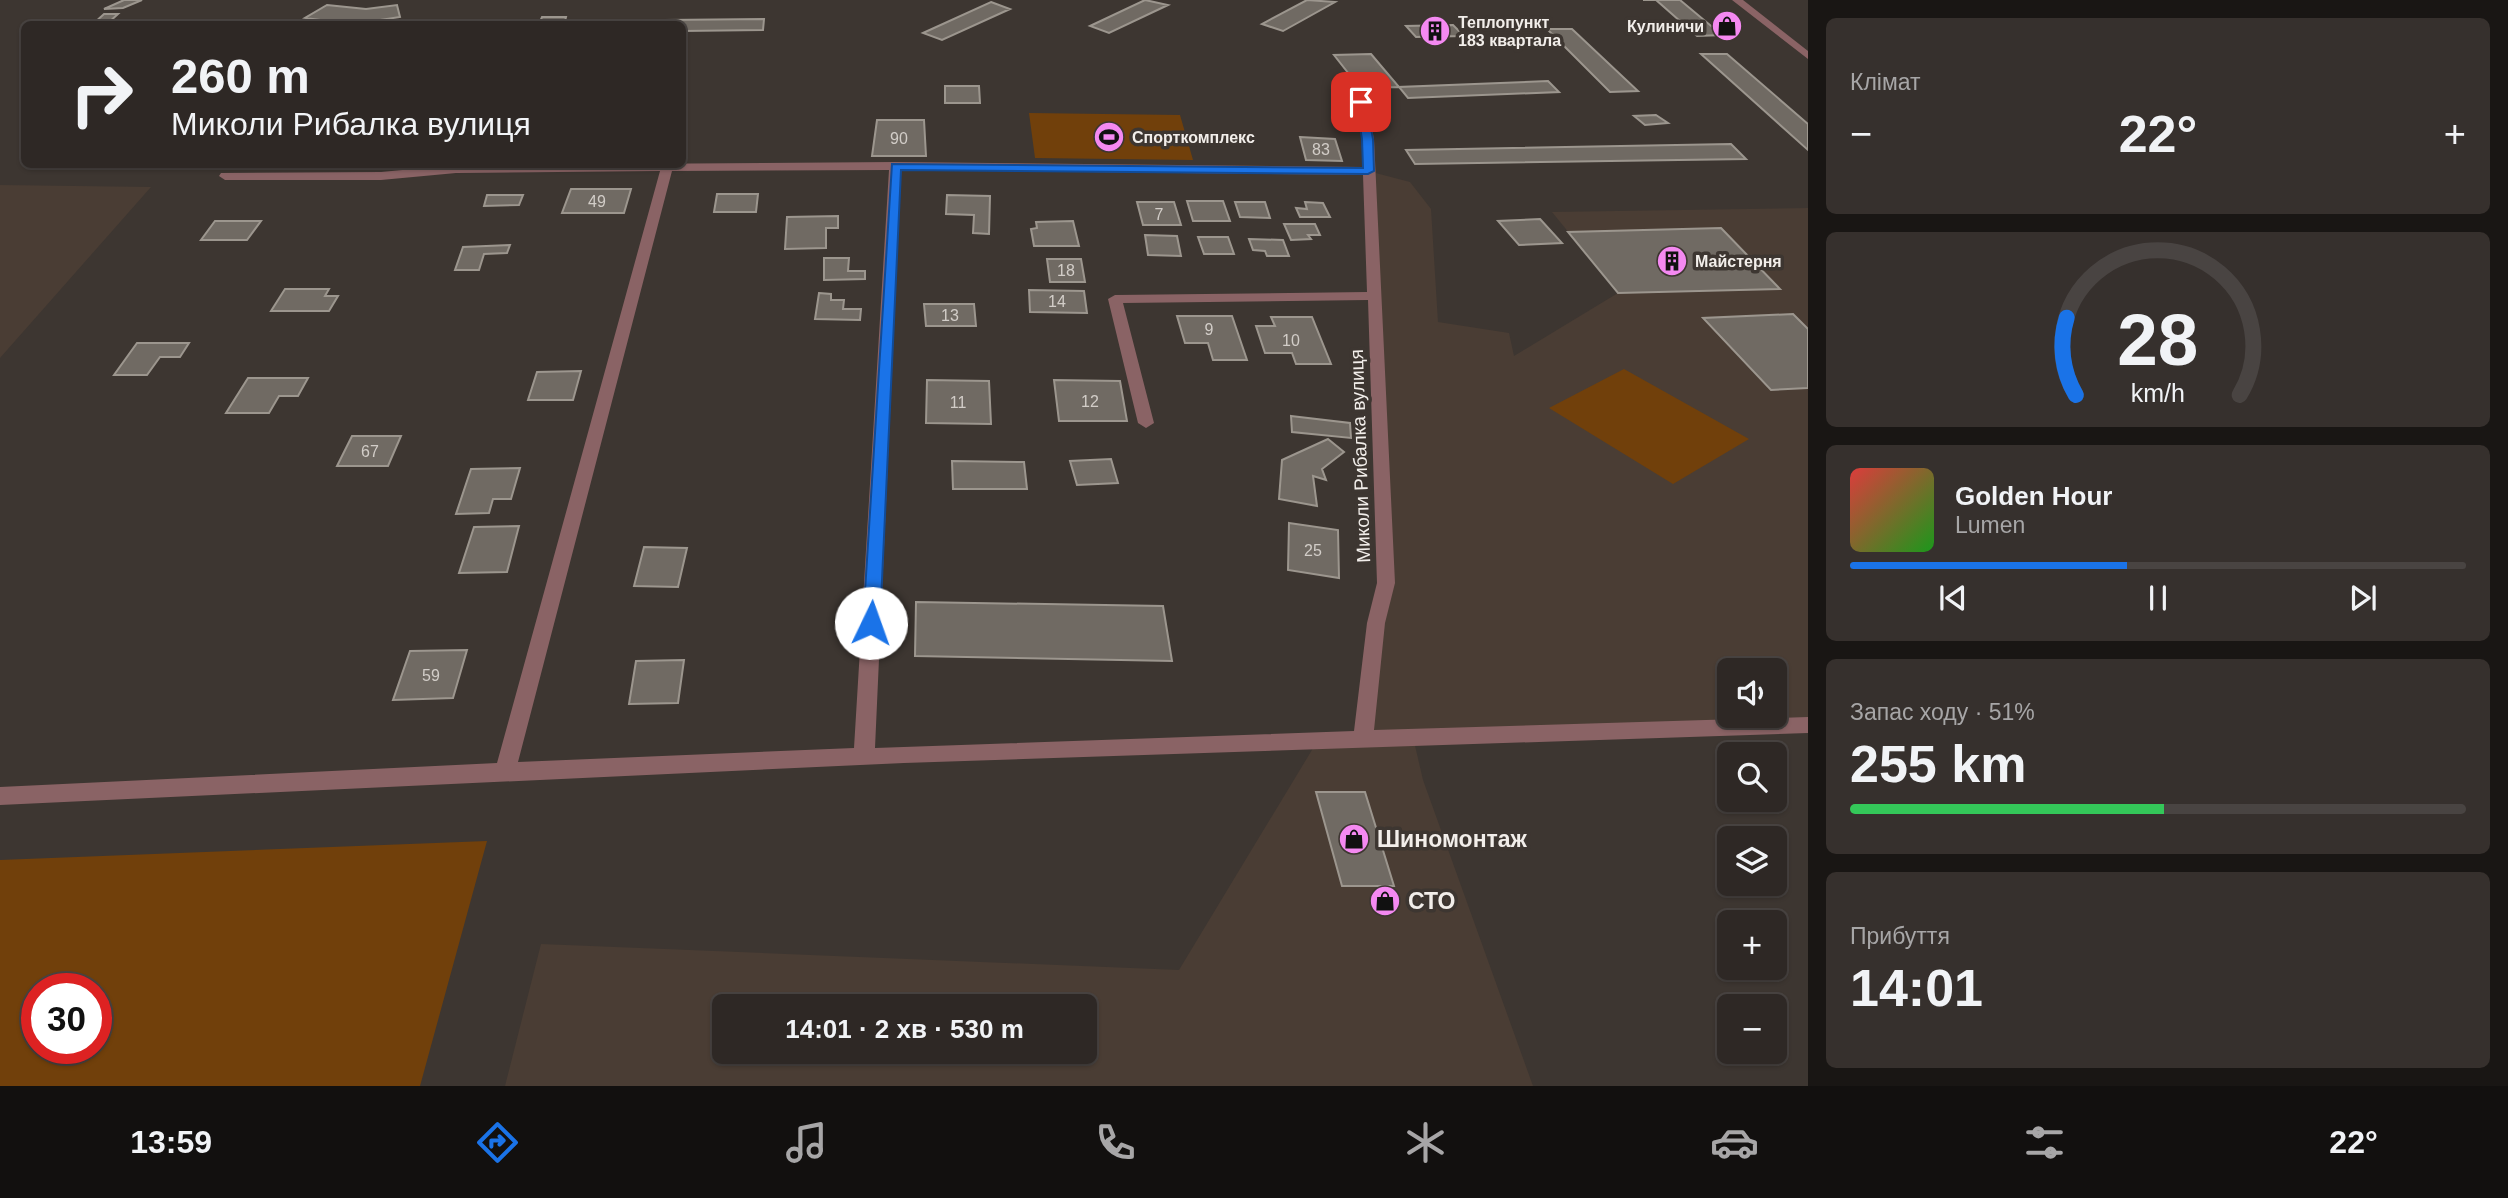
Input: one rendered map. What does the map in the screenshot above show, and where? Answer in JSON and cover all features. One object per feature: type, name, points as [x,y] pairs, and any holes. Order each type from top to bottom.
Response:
[{"type":"street","points":[[1737,0],[1808,55]]},
{"type":"street","name":"Миколи Рибалка вулиця","points":[[1361,102],[1368,139],[1386,583],[1376,623],[1363,738]]},
{"type":"street","points":[[864,757],[895,166]]},
{"type":"street","points":[[686,168],[895,166],[1368,171]]},
{"type":"street","points":[[225,176],[380,176],[456,169],[667,168],[505,771]]},
{"type":"street","points":[[1146,423],[1115,299],[1375,296]]},
{"type":"street","points":[[0,796],[505,771],[1363,738],[1808,725]]},
{"type":"shaded area","name":"Спорткомплекс","points":[[1029,113],[1180,115],[1193,160],[1035,158]]},
{"type":"shaded area","points":[[1368,171],[1410,182],[1431,209],[1438,322],[1509,333],[1514,356],[1618,293],[1552,212],[1808,208],[1808,725],[1787,726],[1787,658],[1717,658],[1717,728],[1413,737],[1423,780],[1533,1086],[505,1086],[541,944],[1179,970],[1318,740],[1363,738],[1386,583]]},
{"type":"shaded area","points":[[0,185],[151,187],[0,358]]},
{"type":"shaded area","points":[[1624,369],[1749,439],[1673,484],[1549,408]]},
{"type":"shaded area","points":[[487,841],[420,1086],[0,1086],[0,860]]},
{"type":"building","points":[[124,0],[142,0],[123,8],[104,9]]},
{"type":"building","points":[[1145,0],[1168,5],[1109,33],[1090,26]]},
{"type":"building","points":[[1307,0],[1335,2],[1283,31],[1262,24]]},
{"type":"building","points":[[1656,0],[1680,0],[1722,35],[1697,36]]},
{"type":"building","points":[[991,2],[1010,9],[942,40],[923,33]]},
{"type":"building","points":[[327,5],[366,9],[397,5],[400,17],[374,21],[305,18]]},
{"type":"building","points":[[104,14],[118,14],[110,21],[96,21]]},
{"type":"building","points":[[542,17],[566,17],[565,21],[540,21]]},
{"type":"building","points":[[764,19],[763,30],[686,31],[686,21],[565,21]]},
{"type":"building","name":"Теплопункт 183 квартала","points":[[1453,25],[1464,36],[1416,37],[1406,26]]},
{"type":"building","points":[[1547,29],[1572,29],[1638,91],[1610,92]]},
{"type":"building","points":[[1371,54],[1399,87],[1360,88],[1334,55]]},
{"type":"building","points":[[1701,54],[1727,54],[1808,124],[1808,150]]},
{"type":"building","points":[[1548,81],[1559,92],[1408,98],[1399,87]]},
{"type":"building","points":[[945,86],[979,86],[980,103],[945,103]]},
{"type":"building","points":[[1656,115],[1668,123],[1645,125],[1634,116]]},
{"type":"building","points":[[877,120],[924,120],[926,156],[872,156]]},
{"type":"building","points":[[1300,137],[1335,139],[1342,161],[1306,160]]},
{"type":"building","points":[[1731,144],[1746,159],[1415,164],[1406,150]]},
{"type":"building","points":[[571,189],[631,189],[624,213],[562,213]]},
{"type":"building","points":[[717,194],[758,194],[756,212],[714,212]]},
{"type":"building","points":[[487,195],[523,195],[519,205],[484,206]]},
{"type":"building","points":[[947,195],[990,196],[989,234],[973,233],[974,215],[946,214]]},
{"type":"building","points":[[1187,201],[1223,201],[1230,221],[1193,221]]},
{"type":"building","points":[[1137,202],[1174,202],[1181,225],[1143,225]]},
{"type":"building","points":[[1235,202],[1265,202],[1270,218],[1240,217]]},
{"type":"building","points":[[1305,202],[1323,203],[1330,217],[1300,217],[1296,208],[1307,209]]},
{"type":"building","points":[[838,216],[838,228],[826,228],[826,248],[785,249],[787,217]]},
{"type":"building","points":[[1540,219],[1562,243],[1519,245],[1498,221]]},
{"type":"building","points":[[215,221],[261,221],[247,240],[201,240]]},
{"type":"building","points":[[1073,221],[1079,246],[1034,246],[1031,229],[1037,228],[1036,222]]},
{"type":"building","points":[[1284,224],[1315,224],[1320,235],[1308,235],[1311,239],[1291,240]]},
{"type":"building","name":"Майстерня","points":[[1721,228],[1780,289],[1618,293],[1568,232]]},
{"type":"building","points":[[1145,235],[1177,236],[1181,256],[1148,255]]},
{"type":"building","points":[[1198,237],[1228,237],[1234,254],[1204,254]]},
{"type":"building","points":[[1249,239],[1283,240],[1289,256],[1267,256],[1265,251],[1253,250]]},
{"type":"building","points":[[510,245],[507,253],[484,254],[479,270],[455,270],[463,247]]},
{"type":"building","points":[[824,258],[849,258],[848,271],[865,271],[865,279],[824,280]]},
{"type":"building","points":[[1047,259],[1081,259],[1085,282],[1050,282]]},
{"type":"building","points":[[285,289],[329,289],[325,296],[338,296],[329,311],[271,311]]},
{"type":"building","points":[[1029,290],[1084,291],[1087,313],[1030,312]]},
{"type":"building","points":[[819,293],[831,294],[831,300],[844,300],[843,309],[861,309],[860,320],[815,319]]},
{"type":"building","points":[[924,304],[974,304],[976,326],[926,326]]},
{"type":"building","points":[[1793,314],[1808,329],[1808,388],[1771,390],[1703,318]]},
{"type":"building","points":[[1177,316],[1232,316],[1247,360],[1213,360],[1208,343],[1185,343]]},
{"type":"building","points":[[1271,317],[1312,317],[1331,364],[1296,364],[1292,353],[1265,353],[1256,326],[1275,326]]},
{"type":"building","points":[[137,343],[189,343],[180,357],[160,357],[147,375],[114,375]]},
{"type":"building","points":[[581,371],[573,400],[528,400],[537,372]]},
{"type":"building","points":[[248,378],[308,378],[298,396],[279,396],[269,413],[226,413]]},
{"type":"building","points":[[927,380],[989,381],[991,424],[926,423]]},
{"type":"building","points":[[1054,380],[1120,381],[1127,421],[1059,421]]},
{"type":"building","points":[[1291,416],[1350,423],[1351,438],[1292,432]]},
{"type":"building","points":[[352,436],[401,436],[388,466],[337,466]]},
{"type":"building","points":[[1328,439],[1344,452],[1322,469],[1326,480],[1313,476],[1317,506],[1279,499],[1282,460]]},
{"type":"building","points":[[1111,459],[1118,483],[1077,485],[1070,461]]},
{"type":"building","points":[[952,461],[1024,462],[1027,489],[953,489]]},
{"type":"building","points":[[520,468],[511,499],[493,499],[489,513],[456,514],[471,469]]},
{"type":"building","points":[[1289,523],[1338,530],[1339,578],[1288,570]]},
{"type":"building","points":[[519,526],[507,572],[459,573],[474,527]]},
{"type":"building","points":[[644,547],[687,548],[678,587],[634,586]]},
{"type":"building","points":[[916,602],[1163,606],[1172,661],[915,656]]},
{"type":"building","points":[[467,650],[453,698],[393,700],[410,651]]},
{"type":"building","points":[[684,660],[678,703],[629,704],[636,661]]},
{"type":"building","name":"Шиномонтаж","points":[[1316,792],[1365,792],[1394,886],[1342,886]]},
{"type":"place","name":"Кулиничи","points":[[1727,26]]},
{"type":"place","name":"Теплопункт 183 квартала","points":[[1435,31]]},
{"type":"place","name":"Спорткомплекс","points":[[1109,137]]},
{"type":"place","name":"Майстерня","points":[[1672,261]]},
{"type":"place","name":"Шиномонтаж","points":[[1354,839]]},
{"type":"place","name":"СТО","points":[[1385,901]]},
{"type":"route","points":[[871,623],[895,166],[1368,171],[1368,139],[1361,102]]}]
